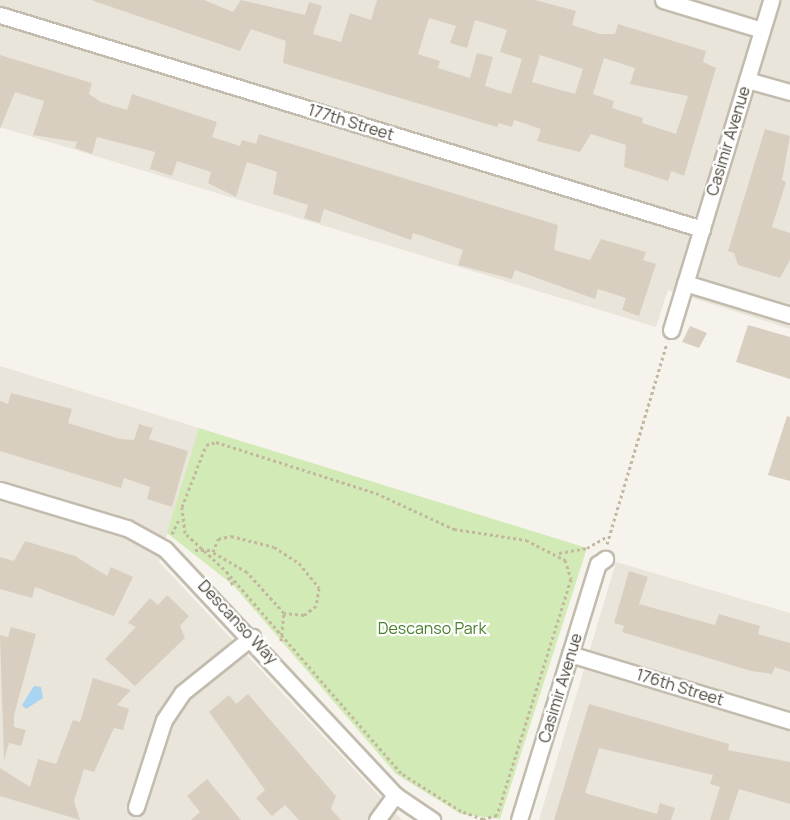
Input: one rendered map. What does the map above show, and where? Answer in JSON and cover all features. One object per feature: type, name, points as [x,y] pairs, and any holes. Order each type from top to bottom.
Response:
[{"type":"street","points":[[663,0],[762,30]]},
{"type":"street","name":"Casimir Avenue","points":[[671,330],[771,0]]},
{"type":"street","name":"177th Street","points":[[0,15],[702,229]]},
{"type":"street","points":[[747,80],[790,92]]},
{"type":"street","points":[[685,283],[790,315]]},
{"type":"street","name":"Descanso Way","points":[[0,490],[127,528],[165,549],[252,637],[395,795],[432,820]]},
{"type":"street","name":"Casimir Avenue","points":[[519,820],[598,564],[605,559]]},
{"type":"street","points":[[136,807],[164,720],[176,702],[252,637]]},
{"type":"street","name":"176th Street","points":[[570,654],[790,721]]},
{"type":"street","points":[[377,820],[395,795]]},
{"type":"path","points":[[605,559],[608,536],[671,330]]},
{"type":"path","points":[[172,534],[206,446],[226,442],[376,493],[454,529],[526,540],[558,553],[587,548],[608,536]]},
{"type":"path","points":[[180,517],[184,533],[225,571],[401,773],[461,811],[495,819],[571,579],[558,553]]},
{"type":"path","points":[[195,550],[213,550],[227,563],[247,572],[284,614],[304,615],[320,599],[319,588],[299,563],[274,547],[231,536],[218,539],[213,550]]},
{"type":"path","points":[[227,563],[225,571],[233,585]]},
{"type":"path","points":[[281,641],[284,614]]},
{"type":"shaded area","points":[[0,0],[790,0],[790,329],[668,290],[656,327],[0,127]]},
{"type":"shaded area","points":[[0,366],[199,428],[159,562],[402,820],[0,820]]},
{"type":"shaded area","points":[[616,562],[790,613],[790,820],[539,820]]},
{"type":"green space","name":"Descanso Park","points":[[199,428],[587,548],[500,819],[461,814],[396,774],[233,585],[167,533]]},
{"type":"water","points":[[34,686],[41,687],[43,698],[26,709],[22,705]]},
{"type":"building","points":[[91,0],[204,0],[233,12],[241,0],[305,15],[309,2],[322,6],[313,34],[341,42],[350,13],[371,20],[377,0],[535,0],[576,11],[572,25],[600,34],[615,34],[618,24],[706,51],[703,62],[716,68],[684,176],[671,171],[668,181],[624,167],[626,145],[591,134],[580,152],[537,141],[541,129],[514,120],[512,127],[499,123],[497,127],[283,63],[286,41],[251,29],[240,51]],"holes":[[[429,18],[456,26],[450,43],[467,48],[475,20],[507,30],[500,52],[522,59],[511,94],[485,86],[493,57],[477,53],[470,78],[438,68],[440,61],[418,54]],[[540,55],[583,69],[575,94],[532,82]],[[604,58],[635,68],[630,84],[688,96],[676,134],[642,123],[643,118],[612,108],[614,101],[593,94]]]},
{"type":"building","points":[[0,55],[92,83],[89,94],[101,102],[127,110],[132,94],[217,122],[212,137],[240,146],[242,140],[256,144],[259,134],[558,225],[554,250],[590,260],[601,239],[646,252],[643,260],[656,264],[639,316],[622,310],[626,298],[598,289],[595,299],[515,270],[512,279],[458,265],[463,250],[413,233],[411,240],[324,209],[320,223],[304,218],[308,205],[273,194],[277,172],[247,162],[236,197],[208,183],[211,172],[177,161],[172,176],[150,169],[155,152],[97,137],[92,154],[75,148],[77,142],[33,135],[44,101],[15,92],[0,129]]},
{"type":"building","points":[[765,129],[790,136],[782,180],[786,182],[772,227],[790,233],[790,260],[780,278],[738,265],[734,253],[728,251]]},
{"type":"building","points":[[748,325],[790,337],[790,379],[736,362]]},
{"type":"building","points":[[690,326],[707,333],[699,348],[682,342]]},
{"type":"building","points":[[11,393],[72,409],[68,423],[120,439],[134,440],[139,424],[153,428],[149,439],[188,451],[172,507],[147,499],[150,487],[124,478],[121,488],[0,451],[0,401],[8,404]]},
{"type":"building","points":[[787,416],[790,417],[790,481],[768,475]]},
{"type":"building","points":[[25,541],[75,556],[107,576],[111,567],[133,577],[114,616],[35,587],[32,598],[0,589],[0,557],[14,561]]},
{"type":"building","points":[[629,571],[648,577],[639,604],[715,625],[719,614],[760,626],[758,634],[790,643],[790,672],[775,667],[772,674],[751,671],[622,632],[624,626],[614,623]]},
{"type":"building","points":[[167,595],[189,616],[180,626],[185,638],[135,686],[105,659],[136,627],[128,623],[150,598],[158,605]]},
{"type":"building","points":[[11,627],[36,634],[14,715],[14,727],[26,730],[21,746],[9,743],[4,760],[0,635],[8,637]]},
{"type":"building","points":[[93,678],[131,690],[117,705],[129,709],[123,730],[114,728],[94,772],[84,769],[74,801],[80,820],[0,796],[0,768],[30,787],[38,759],[56,764],[73,720],[80,722]]},
{"type":"building","points":[[248,694],[336,796],[331,809],[341,820],[299,820],[285,805],[272,816],[256,798],[265,790],[209,712],[229,695],[236,704]]},
{"type":"building","points":[[589,704],[729,744],[728,750],[790,762],[790,804],[739,789],[729,820],[710,820],[720,787],[710,784],[713,775],[599,748],[585,793],[657,814],[660,803],[675,808],[671,820],[554,820]]},
{"type":"building","points":[[207,779],[241,820],[191,820],[200,812],[187,796]]}]
